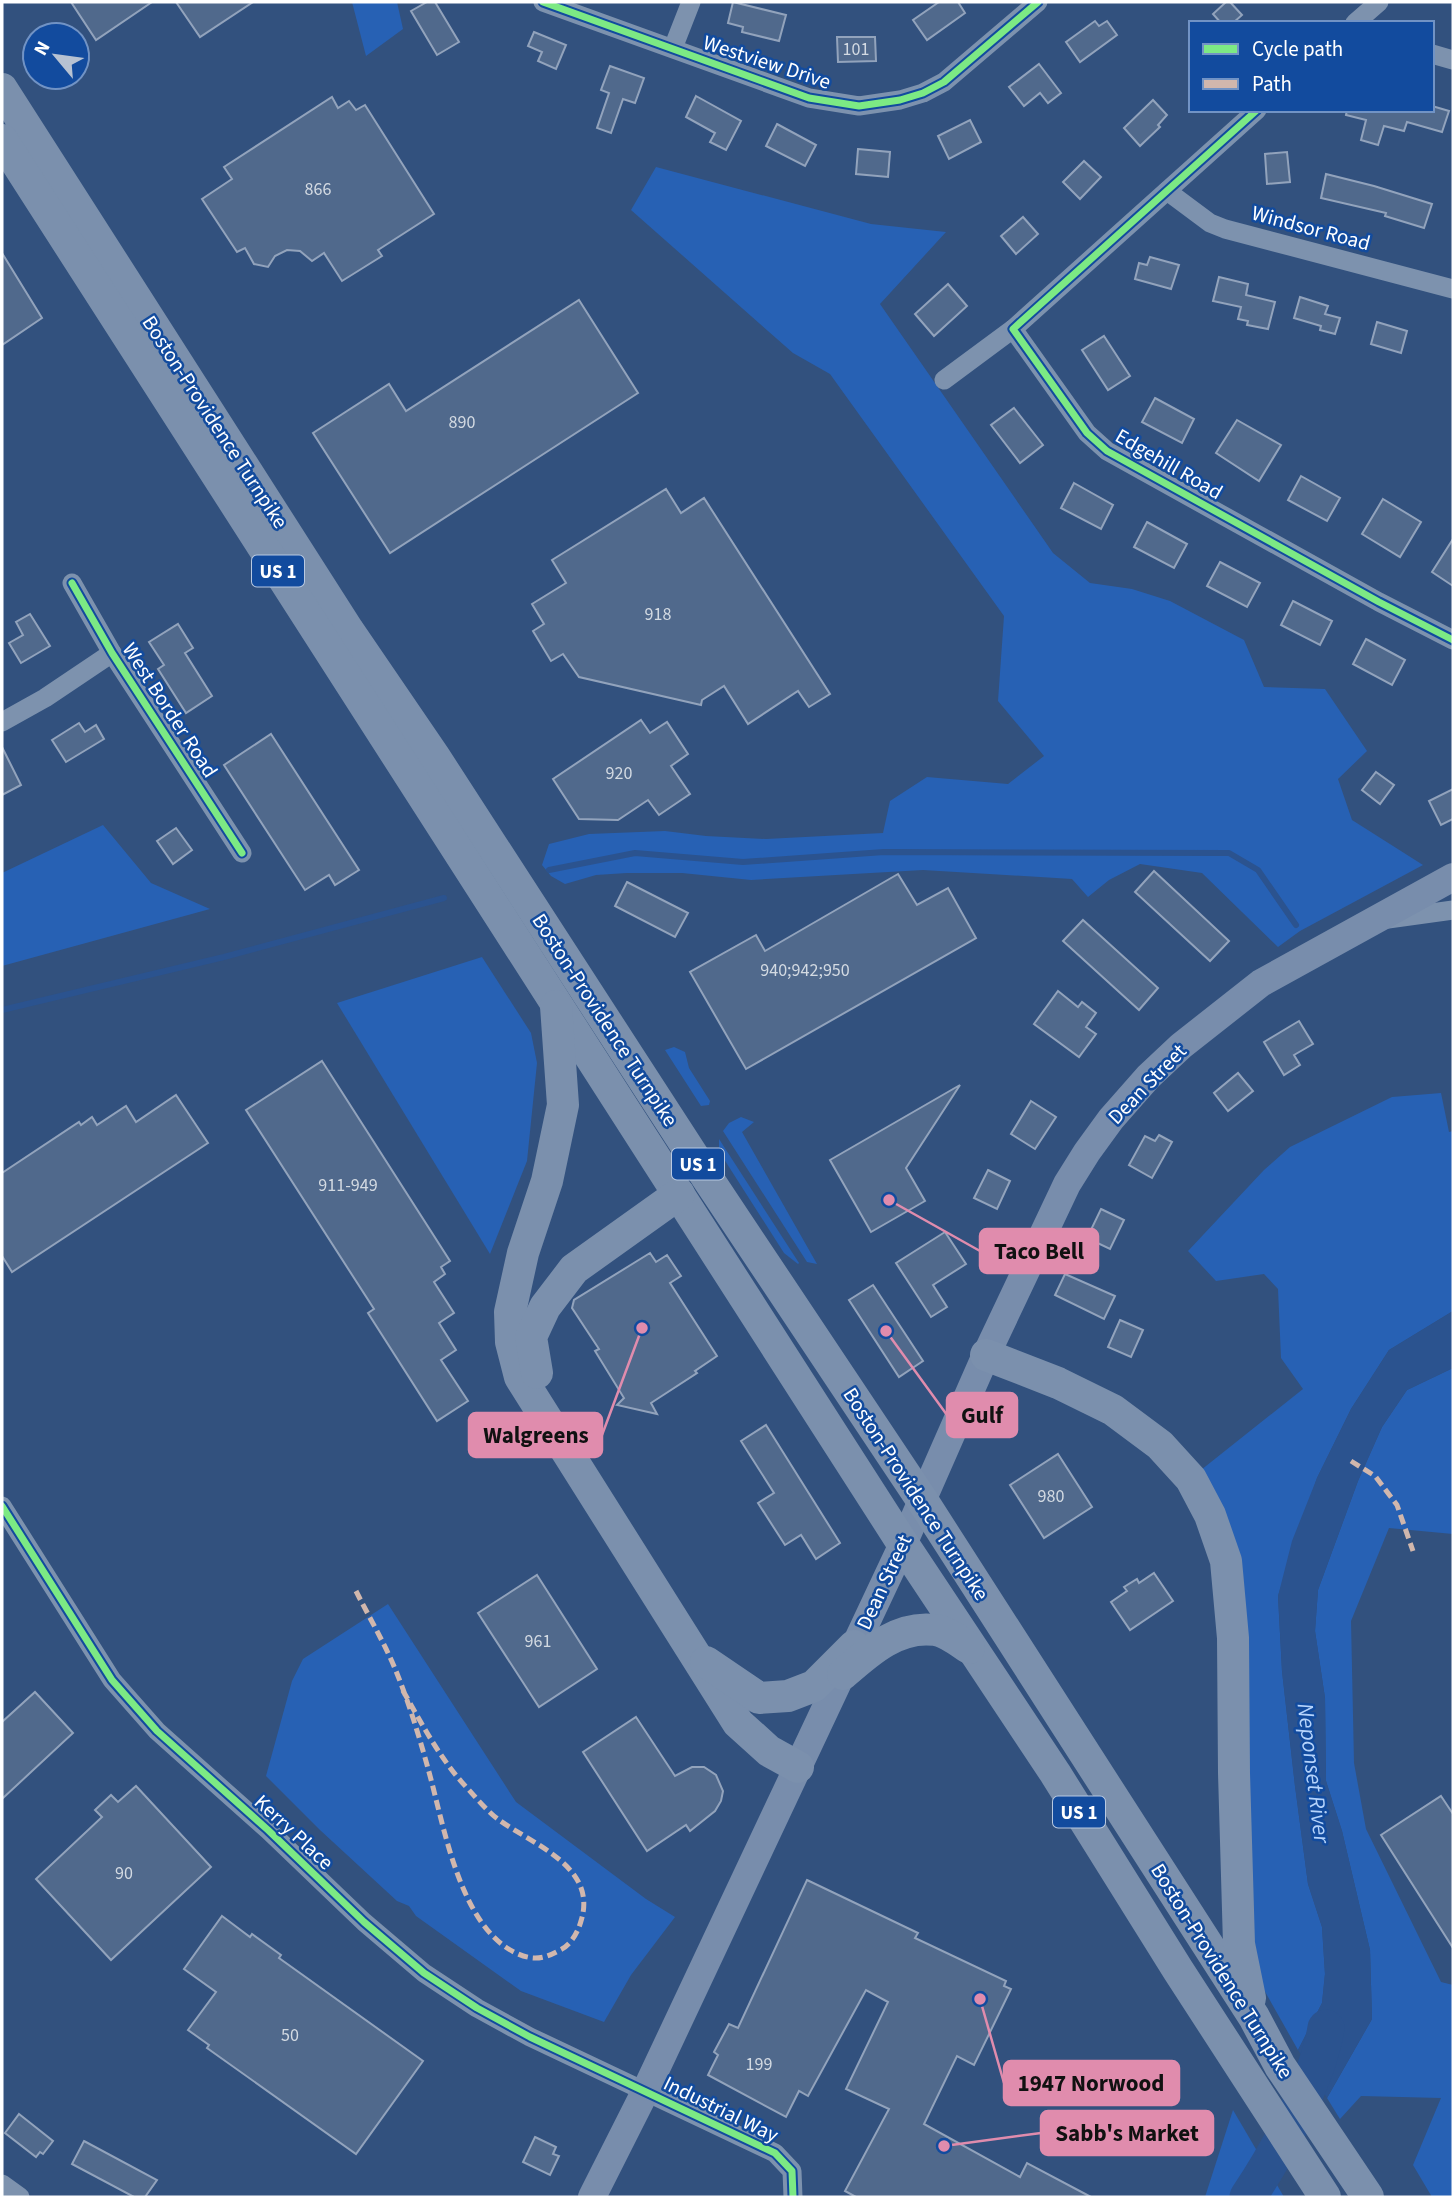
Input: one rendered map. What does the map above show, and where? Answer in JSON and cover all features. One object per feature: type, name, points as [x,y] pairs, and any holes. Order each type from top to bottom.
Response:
[{"type":"main road","name":"Boston-Providence Turnpike","points":[[2,89],[349,631],[434,756],[708,1180],[922,1500],[1254,2017],[1287,2077],[1368,2197]]},
{"type":"main road","name":"Boston-Providence Turnpike","points":[[2,140],[902,1544],[1055,1773],[1325,2197]]},
{"type":"main road","name":"Dean Street","points":[[593,2197],[798,1767],[986,1355],[1067,1184],[1087,1152],[1111,1119],[1148,1077],[1181,1046],[1261,983],[1453,877]]},
{"type":"main road","points":[[555,1002],[563,1105],[547,1181],[523,1253],[510,1312],[511,1342],[520,1377],[738,1723],[769,1751],[798,1767]]},
{"type":"main road","points":[[565,1450],[533,1360],[531,1337],[545,1307],[574,1269],[679,1194]]},
{"type":"main road","points":[[986,1355],[1058,1383],[1113,1410],[1160,1445],[1191,1479],[1210,1515],[1226,1561],[1233,1638],[1240,1944],[1254,2017]]},
{"type":"main road","points":[[840,1677],[872,1649],[899,1634],[913,1630],[937,1630],[973,1650]]},
{"type":"main road","points":[[693,1652],[726,1678],[759,1698],[788,1696],[814,1686],[854,1646]]},
{"type":"street","name":"Westview Drive","points":[[543,2],[809,98],[859,106],[900,100],[923,93],[944,82],[1038,2]]},
{"type":"street","points":[[673,48],[691,2]]},
{"type":"street","points":[[1357,21],[1379,2]]},
{"type":"street","points":[[1434,55],[1453,60]]},
{"type":"street","points":[[944,380],[1013,328],[1256,112]]},
{"type":"street","name":"Windsor Road","points":[[1167,191],[1210,223],[1225,229],[1453,289]]},
{"type":"street","name":"Edgehill Road","points":[[1013,328],[1087,433],[1107,451],[1379,602],[1453,640]]},
{"type":"street","name":"West Border Road","points":[[72,583],[112,653],[242,853]]},
{"type":"street","points":[[2,722],[45,698],[112,653]]},
{"type":"street","name":"Dean Street","points":[[1375,920],[1453,910]]},
{"type":"street","name":"Kerry Place","points":[[2,1506],[112,1680],[164,1738],[268,1830],[364,1922],[424,1973],[477,2008],[530,2037],[645,2092]]},
{"type":"street","name":"Industrial Way","points":[[645,2092],[775,2153],[792,2171],[793,2197]]},
{"type":"shaded area","points":[[352,2],[397,2],[403,29],[366,56]]},
{"type":"shaded area","points":[[656,167],[871,224],[946,232],[880,304],[1053,553],[1090,583],[1132,589],[1170,601],[1244,640],[1264,687],[1325,689],[1367,751],[1338,779],[1352,820],[1423,865],[1300,931],[1278,947],[1202,873],[1140,864],[1109,880],[1088,897],[1072,879],[923,870],[751,880],[682,873],[627,873],[596,875],[565,884],[551,876],[542,865],[549,844],[589,834],[665,831],[766,839],[883,833],[890,801],[927,777],[1008,784],[1044,756],[998,701],[1004,616],[830,374],[793,353],[631,210]]},
{"type":"shaded area","points":[[103,825],[151,883],[210,909],[2,966],[2,873]]},
{"type":"shaded area","points":[[482,957],[531,1033],[537,1063],[527,1161],[490,1254],[337,1003]]},
{"type":"shaded area","points":[[674,1047],[685,1052],[689,1068],[710,1101],[709,1105],[701,1106],[665,1050]]},
{"type":"shaded area","points":[[1441,1093],[1449,1132],[1453,1131],[1453,1311],[1389,1350],[1351,1409],[1317,1478],[1278,1596],[1282,1671],[1295,1786],[1308,1884],[1322,1927],[1325,1974],[1322,2003],[1298,2050],[1263,1988],[1250,1918],[1201,1470],[1303,1389],[1281,1358],[1278,1289],[1264,1274],[1216,1281],[1188,1251],[1264,1170],[1290,1147],[1392,1097]]},
{"type":"shaded area","points":[[741,1117],[754,1122],[742,1132],[817,1264],[807,1262],[723,1131],[729,1123]]},
{"type":"shaded area","points":[[719,1139],[798,1264],[784,1253],[722,1156]]},
{"type":"shaded area","points":[[1453,1368],[1453,1534],[1389,1528],[1351,1621],[1354,1763],[1366,1829],[1441,1982],[1453,1985],[1453,2197],[1432,2197],[1413,2165],[1441,2098],[1361,2096],[1340,2119],[1327,2098],[1372,2019],[1370,1950],[1342,1831],[1326,1781],[1325,1698],[1315,1631],[1318,1590],[1358,1481],[1382,1427],[1407,1390]]},
{"type":"shaded area","points":[[388,1604],[516,1802],[646,1899],[675,1917],[631,1975],[604,2022],[521,1991],[416,1916],[409,1906],[397,1901],[320,1830],[266,1776],[292,1681],[303,1659]]},
{"type":"shaded area","points":[[1233,2110],[1284,2197],[1205,2197]]},
{"type":"water","points":[[1453,1311],[1453,1368],[1407,1390],[1382,1427],[1358,1481],[1318,1590],[1315,1631],[1325,1698],[1326,1781],[1342,1831],[1370,1950],[1372,2019],[1327,2098],[1298,2050],[1322,2003],[1325,1974],[1322,1927],[1308,1884],[1295,1786],[1282,1671],[1278,1596],[1292,1541],[1317,1478],[1351,1409],[1389,1350]]},
{"type":"building","points":[[71,2],[152,2],[96,40],[91,32],[91,21],[84,21]]},
{"type":"building","points":[[176,2],[253,2],[200,37]]},
{"type":"building","points":[[427,2],[435,2],[459,42],[437,55],[411,11]]},
{"type":"building","points":[[733,2],[786,15],[779,41],[742,32],[743,27],[728,23]]},
{"type":"building","points":[[939,2],[958,2],[965,13],[927,40],[913,20]]},
{"type":"building","points":[[1226,2],[1230,2],[1242,15],[1235,21],[1219,21],[1213,14]]},
{"type":"building","points":[[1095,21],[1099,26],[1107,21],[1117,35],[1080,62],[1066,42]]},
{"type":"building","points":[[534,32],[566,45],[556,69],[538,61],[542,52],[528,46]]},
{"type":"building","points":[[837,37],[875,37],[876,61],[838,62]]},
{"type":"building","points":[[1039,64],[1061,93],[1048,103],[1040,93],[1024,106],[1009,87]]},
{"type":"building","points":[[610,66],[644,78],[635,103],[623,99],[611,133],[597,128],[609,93],[601,90]]},
{"type":"building","points":[[696,96],[741,121],[726,150],[710,142],[715,133],[686,117]]},
{"type":"building","points":[[332,97],[338,108],[349,101],[356,110],[365,105],[434,214],[378,250],[382,256],[342,281],[324,253],[312,261],[300,251],[287,250],[275,256],[268,267],[254,264],[245,248],[237,252],[202,199],[232,179],[224,167]]},
{"type":"building","points":[[1153,100],[1167,115],[1158,125],[1160,127],[1140,146],[1124,128]]},
{"type":"building","points":[[1434,107],[1449,111],[1442,132],[1407,122],[1404,131],[1384,126],[1378,145],[1361,140],[1366,120],[1346,115],[1347,112],[1434,112]]},
{"type":"building","points":[[970,120],[981,142],[949,159],[938,136]]},
{"type":"building","points":[[777,124],[816,145],[805,166],[766,146]]},
{"type":"building","points":[[858,149],[890,152],[888,177],[856,174]]},
{"type":"building","points":[[1287,152],[1290,182],[1267,184],[1265,154]]},
{"type":"building","points":[[1084,161],[1101,177],[1080,199],[1063,182]]},
{"type":"building","points":[[1326,174],[1432,204],[1424,228],[1385,216],[1386,213],[1321,198]]},
{"type":"building","points":[[1023,217],[1038,234],[1016,254],[1001,236]]},
{"type":"building","points":[[2,253],[42,318],[2,345]]},
{"type":"building","points":[[1150,257],[1179,265],[1171,289],[1135,279],[1139,263],[1147,265]]},
{"type":"building","points":[[1219,277],[1248,284],[1246,295],[1275,302],[1268,329],[1247,325],[1248,321],[1238,319],[1241,307],[1213,301]]},
{"type":"building","points":[[948,284],[967,306],[934,336],[915,314]]},
{"type":"building","points":[[1300,297],[1328,306],[1325,314],[1340,318],[1335,334],[1320,330],[1321,326],[1294,318]]},
{"type":"building","points":[[579,300],[638,393],[390,553],[313,433],[389,384],[406,411]]},
{"type":"building","points":[[1377,322],[1407,331],[1401,353],[1371,344]]},
{"type":"building","points":[[1104,336],[1130,376],[1108,390],[1082,350]]},
{"type":"building","points":[[1155,398],[1194,419],[1182,443],[1142,422]]},
{"type":"building","points":[[1014,408],[1043,445],[1020,463],[991,425]]},
{"type":"building","points":[[1237,420],[1281,445],[1259,481],[1216,453]]},
{"type":"building","points":[[1301,476],[1340,498],[1327,521],[1288,500]]},
{"type":"building","points":[[1074,483],[1113,505],[1101,529],[1061,508]]},
{"type":"building","points":[[666,489],[681,513],[704,498],[830,694],[809,707],[798,691],[748,724],[724,686],[702,700],[701,705],[579,677],[563,654],[551,661],[533,631],[544,624],[532,604],[566,583],[552,560]]},
{"type":"building","points":[[1383,499],[1421,522],[1400,557],[1362,534]]},
{"type":"building","points":[[1147,522],[1187,544],[1174,568],[1134,547]]},
{"type":"building","points":[[1453,539],[1453,586],[1432,572]]},
{"type":"building","points":[[1220,562],[1260,583],[1247,607],[1207,586]]},
{"type":"building","points":[[1293,601],[1332,621],[1320,645],[1281,625]]},
{"type":"building","points":[[30,614],[50,646],[21,663],[9,643],[23,635],[16,622]]},
{"type":"building","points":[[178,624],[193,648],[185,653],[212,696],[186,713],[158,669],[164,665],[149,642]]},
{"type":"building","points":[[1366,639],[1405,660],[1392,685],[1353,664]]},
{"type":"building","points":[[641,720],[650,733],[667,722],[688,754],[671,766],[690,794],[659,815],[648,800],[618,820],[579,819],[553,779]]},
{"type":"building","points":[[79,723],[85,732],[96,725],[104,739],[66,762],[52,740]]},
{"type":"building","points":[[271,734],[359,870],[335,885],[329,875],[305,890],[224,765]]},
{"type":"building","points":[[2,747],[21,785],[2,795]]},
{"type":"building","points":[[1376,772],[1394,785],[1380,804],[1362,790]]},
{"type":"building","points":[[1453,789],[1453,819],[1441,825],[1429,801]]},
{"type":"building","points":[[176,828],[192,850],[173,864],[157,841]]},
{"type":"building","points":[[1154,871],[1229,941],[1210,961],[1135,892]]},
{"type":"building","points":[[898,874],[917,905],[948,888],[976,938],[746,1069],[690,972],[756,935],[765,951]]},
{"type":"building","points":[[627,882],[688,913],[675,937],[615,906]]},
{"type":"building","points":[[1083,920],[1158,988],[1139,1010],[1063,941]]},
{"type":"building","points":[[1058,991],[1078,1007],[1082,1002],[1096,1013],[1086,1027],[1096,1034],[1079,1057],[1034,1024]]},
{"type":"building","points":[[1299,1021],[1313,1044],[1294,1055],[1300,1065],[1284,1075],[1264,1042]]},
{"type":"building","points":[[322,1061],[450,1261],[441,1267],[445,1274],[434,1282],[454,1313],[439,1323],[456,1350],[441,1360],[468,1401],[437,1421],[368,1313],[374,1309],[246,1110]]},
{"type":"building","points":[[1238,1073],[1253,1091],[1228,1111],[1214,1093]]},
{"type":"building","points":[[960,1085],[906,1168],[925,1201],[871,1232],[830,1160]]},
{"type":"building","points":[[176,1095],[208,1143],[12,1272],[2,1256],[2,1173],[79,1122],[81,1125],[92,1117],[97,1125],[126,1106],[136,1122]]},
{"type":"building","points":[[1031,1101],[1056,1117],[1035,1149],[1011,1134]]},
{"type":"building","points":[[1159,1135],[1172,1142],[1152,1178],[1129,1165],[1145,1136],[1155,1141]]},
{"type":"building","points":[[988,1170],[1010,1181],[997,1209],[974,1198]]},
{"type":"building","points":[[1101,1209],[1124,1220],[1110,1249],[1087,1238]]},
{"type":"building","points":[[945,1232],[966,1264],[933,1285],[947,1307],[931,1317],[896,1263]]},
{"type":"building","points":[[650,1253],[656,1262],[667,1255],[681,1276],[670,1283],[717,1356],[695,1371],[697,1373],[651,1403],[657,1414],[617,1405],[624,1398],[595,1351],[599,1349],[572,1308],[574,1300]]},
{"type":"building","points":[[1065,1274],[1115,1296],[1104,1319],[1055,1295]]},
{"type":"building","points":[[873,1285],[923,1361],[899,1377],[849,1300]]},
{"type":"building","points":[[1120,1320],[1143,1330],[1131,1357],[1108,1347]]},
{"type":"building","points":[[766,1425],[840,1543],[816,1559],[801,1535],[785,1545],[758,1503],[774,1493],[741,1441]]},
{"type":"building","points":[[1058,1454],[1092,1507],[1044,1538],[1010,1485]]},
{"type":"building","points":[[1154,1573],[1173,1601],[1130,1630],[1111,1602],[1127,1591],[1124,1587],[1137,1579],[1139,1583]]},
{"type":"building","points":[[537,1575],[597,1669],[539,1707],[478,1613]]},
{"type":"building","points":[[35,1692],[73,1733],[2,1799],[2,1722]]},
{"type":"building","points":[[636,1717],[675,1776],[692,1767],[704,1767],[716,1775],[723,1791],[715,1811],[690,1831],[686,1825],[647,1851],[583,1752]]},
{"type":"building","points":[[136,1786],[211,1867],[111,1960],[36,1879],[102,1817],[95,1810],[111,1795],[118,1802]]},
{"type":"building","points":[[1441,1796],[1453,1814],[1453,1948],[1381,1835]]},
{"type":"building","points":[[807,1880],[918,1933],[915,1938],[1006,1981],[1004,1986],[1011,1989],[974,2065],[957,2056],[924,2124],[1020,2177],[1027,2163],[1091,2197],[856,2197],[845,2191],[889,2109],[846,2089],[888,2002],[866,1990],[808,2096],[799,2091],[786,2117],[708,2075],[718,2055],[714,2052],[729,2024],[738,2028]]},
{"type":"building","points":[[222,1916],[250,1937],[252,1934],[281,1955],[279,1958],[423,2061],[356,2154],[207,2048],[209,2045],[188,2030],[216,1992],[184,1969]]},
{"type":"building","points":[[19,2114],[53,2141],[43,2154],[40,2152],[36,2157],[5,2133]]},
{"type":"building","points":[[535,2137],[556,2147],[553,2154],[559,2156],[550,2175],[523,2162]]},
{"type":"building","points":[[84,2141],[157,2180],[145,2197],[134,2197],[72,2164]]},
{"type":"waterway","points":[[549,870],[635,853],[743,862],[884,852],[1229,853],[1258,870],[1296,925]]},
{"type":"waterway","points":[[2,1010],[224,957],[444,898]]},
{"type":"waterway","name":"Neponset River","points":[[1248,2197],[1295,2116],[1314,2071],[1326,2028]]},
{"type":"marked path","points":[[1351,1461],[1375,1476],[1397,1505],[1413,1551]]},
{"type":"marked path","points":[[356,1591],[401,1683],[405,1696],[410,1708],[422,1747],[448,1846],[468,1899],[497,1940],[516,1953],[533,1958],[544,1957],[564,1948],[578,1929],[584,1902],[580,1886],[572,1872],[545,1849],[499,1820],[480,1802],[441,1755],[409,1702],[402,1689]]},
{"type":"cycle path","points":[[543,2],[809,98],[859,106],[900,100],[923,93],[944,82],[1038,2]]},
{"type":"cycle path","points":[[1255,112],[1013,329],[1087,433],[1107,451],[1379,602],[1453,640]]},
{"type":"cycle path","points":[[72,583],[112,653],[242,853]]},
{"type":"cycle path","points":[[2,1506],[112,1680],[157,1731],[268,1830],[364,1922],[424,1973],[477,2008],[530,2037],[775,2153],[792,2171],[793,2197]]},
{"type":"place","name":"Taco Bell","points":[[889,1200]]},
{"type":"place","name":"Walgreens","points":[[642,1328]]},
{"type":"place","name":"Gulf","points":[[886,1331]]},
{"type":"place","name":"1947 Norwood","points":[[980,1999]]},
{"type":"place","name":"Sabb's Market","points":[[944,2146]]}]
